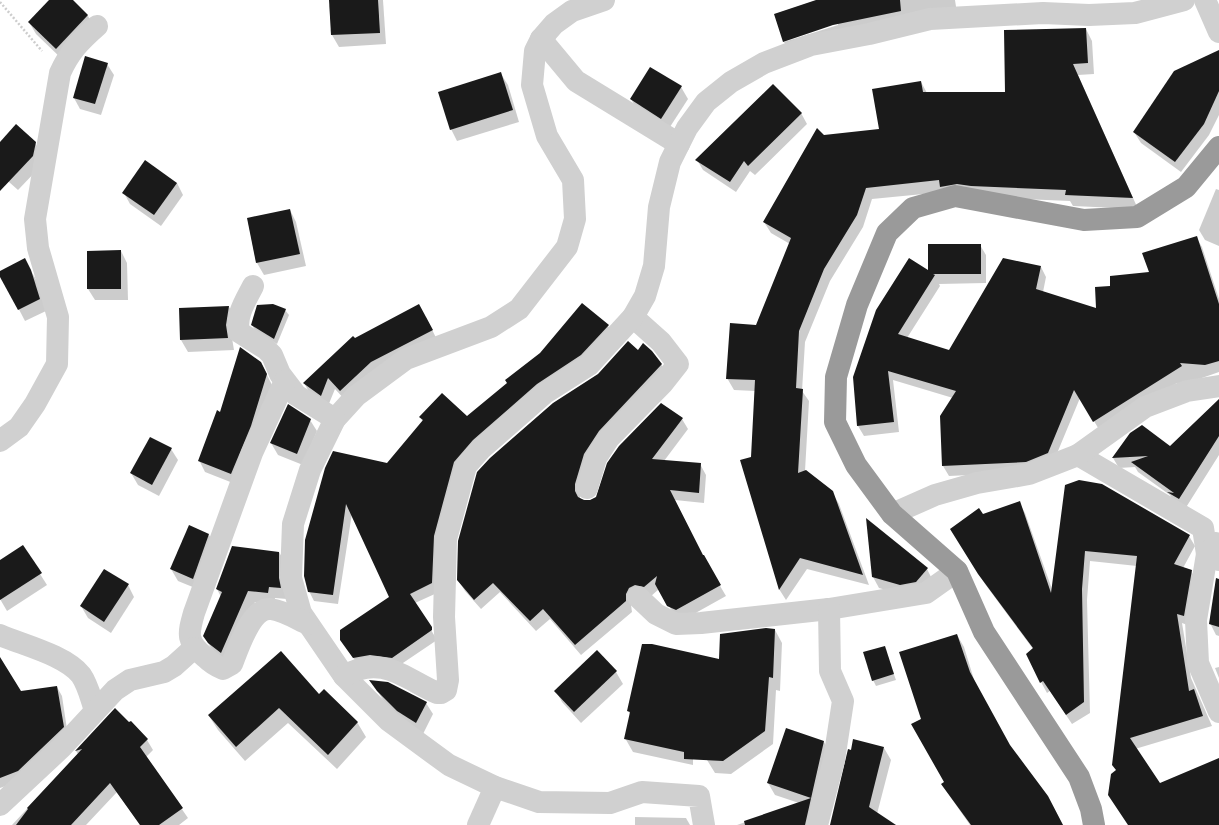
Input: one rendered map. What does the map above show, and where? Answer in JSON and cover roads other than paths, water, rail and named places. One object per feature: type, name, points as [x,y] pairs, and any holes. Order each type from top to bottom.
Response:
[{"type":"highway","points":[[1094,825],[1091,809],[1079,777],[984,632],[956,570],[892,514],[856,465],[835,422],[836,377],[857,305],[887,233],[913,208],[955,196],[1084,220],[1137,217],[1186,187],[1219,147]]},
{"type":"street","points":[[604,0],[572,11],[554,24],[541,39],[535,51],[532,85],[547,136],[573,180],[575,219],[567,247],[518,309],[491,327],[406,359],[356,396],[335,419],[310,470],[293,524],[291,578],[301,613],[344,676],[389,721],[449,764],[495,787],[539,802],[610,803],[642,792],[662,792],[699,796],[704,825]]},
{"type":"street","points":[[344,676],[364,667],[388,670],[402,673],[436,693],[441,693],[446,690],[448,680],[444,617],[446,539],[466,466],[482,449],[544,393],[589,365],[633,317],[645,296],[654,266],[659,207],[670,162],[687,128],[706,102],[731,82],[764,63],[810,45],[869,34],[930,19],[1043,13],[1089,15],[1135,13],[1184,0]]},
{"type":"street","points":[[1204,0],[1219,32]]},
{"type":"street","points":[[0,441],[18,427],[35,404],[57,364],[58,317],[38,248],[35,219],[60,73],[67,57],[76,45],[97,26]]},
{"type":"street","points":[[541,39],[576,80],[679,144]]},
{"type":"street","points":[[253,286],[240,313],[238,325],[239,332],[272,354],[285,381],[296,395],[335,419]]},
{"type":"street","points":[[587,488],[596,458],[610,438],[663,383],[678,364],[661,342],[633,317]]},
{"type":"street","points":[[285,381],[252,453],[194,613],[189,629],[189,639],[194,648],[218,667],[228,668],[232,664],[248,627],[256,614],[263,610],[270,609],[308,624]]},
{"type":"street","points":[[892,514],[935,495],[977,483],[1029,474],[1078,455],[1145,407],[1187,391],[1219,386]]},
{"type":"street","points":[[1078,455],[1203,528],[1215,551],[1196,620],[1198,663],[1219,712]]},
{"type":"street","points":[[638,597],[656,614],[676,624],[701,623],[829,609],[926,593],[956,570]]},
{"type":"street","points":[[817,825],[834,760],[843,701],[830,670],[829,609]]},
{"type":"street","points":[[0,635],[57,658],[72,667],[81,676],[96,710]]},
{"type":"street","points":[[0,805],[61,748],[114,690],[130,680],[164,672],[174,666],[194,648]]},
{"type":"street","points":[[478,825],[495,787]]}]
